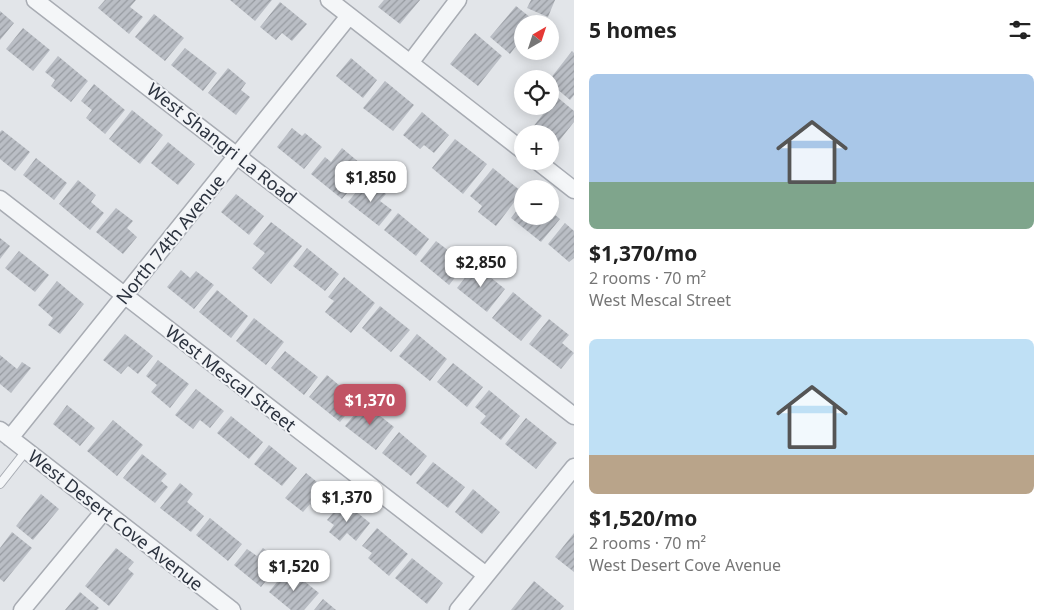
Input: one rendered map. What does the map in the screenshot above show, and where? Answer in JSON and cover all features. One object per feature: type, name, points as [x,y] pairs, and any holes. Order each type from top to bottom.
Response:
[{"type":"street","name":"West Shangri La Road","points":[[35,0],[574,416]]},
{"type":"street","points":[[329,0],[514,144]]},
{"type":"street","points":[[410,62],[458,0]]},
{"type":"street","name":"North 74th Avenue","points":[[5,434],[124,295],[349,16]]},
{"type":"street","points":[[552,170],[572,183]]},
{"type":"street","name":"West Mescal Street","points":[[0,199],[486,575]]},
{"type":"street","name":"West Desert Cove Avenue","points":[[5,434],[223,607]]},
{"type":"street","points":[[458,610],[574,467]]},
{"type":"street","points":[[22,610],[104,511]]},
{"type":"lane","points":[[0,484],[26,451]]},
{"type":"building","points":[[105,0],[136,0],[130,7],[143,17],[129,34],[98,8]]},
{"type":"building","points":[[230,0],[272,0],[255,21]]},
{"type":"building","points":[[384,0],[420,0],[400,24],[378,7]]},
{"type":"building","points":[[531,0],[555,0],[549,15],[543,15],[527,8]]},
{"type":"building","points":[[280,2],[307,24],[292,41],[282,33],[276,40],[260,27]]},
{"type":"building","points":[[516,6],[527,15],[514,15],[514,49],[510,54],[490,37]]},
{"type":"building","points":[[0,11],[14,23],[0,40]]},
{"type":"building","points":[[154,14],[184,38],[165,61],[135,37]]},
{"type":"building","points":[[23,28],[50,50],[33,71],[6,49]]},
{"type":"building","points":[[475,33],[502,56],[478,86],[450,64]]},
{"type":"building","points":[[185,48],[217,73],[203,91],[171,65]]},
{"type":"building","points":[[572,51],[574,53],[574,95],[570,100],[559,91],[559,70],[557,70]]},
{"type":"building","points":[[58,56],[88,81],[71,102],[51,86],[55,80],[45,72]]},
{"type":"building","points":[[351,58],[377,80],[363,98],[336,76]]},
{"type":"building","points":[[228,68],[246,83],[241,90],[250,97],[236,115],[208,93]]},
{"type":"building","points":[[385,81],[414,105],[393,131],[363,108]]},
{"type":"building","points":[[94,84],[125,110],[105,134],[86,118],[92,110],[81,101]]},
{"type":"building","points":[[559,99],[574,111],[574,122],[559,141],[559,125],[534,125],[542,115],[559,115]]},
{"type":"building","points":[[132,110],[163,135],[140,164],[109,139]]},
{"type":"building","points":[[422,112],[449,135],[434,153],[424,145],[420,149],[403,135]]},
{"type":"building","points":[[292,128],[302,136],[305,133],[322,147],[304,169],[277,147]]},
{"type":"building","points":[[2,130],[30,152],[15,171],[0,159],[0,132]]},
{"type":"building","points":[[455,139],[487,164],[463,194],[432,168]]},
{"type":"building","points":[[168,142],[195,164],[178,185],[151,163]]},
{"type":"building","points":[[342,148],[367,169],[342,199],[311,174],[325,157],[331,162]]},
{"type":"building","points":[[36,158],[67,183],[54,200],[23,175]]},
{"type":"building","points":[[493,168],[514,185],[514,202],[496,226],[478,212],[482,206],[470,196]]},
{"type":"building","points":[[367,179],[386,194],[380,201],[392,210],[379,226],[348,202]]},
{"type":"building","points":[[78,180],[96,195],[91,202],[104,213],[90,230],[59,204]]},
{"type":"building","points":[[236,194],[264,216],[249,235],[221,212]]},
{"type":"building","points":[[116,208],[133,221],[127,228],[137,237],[123,254],[96,232]]},
{"type":"building","points":[[398,213],[429,239],[416,256],[384,230]]},
{"type":"building","points":[[271,222],[302,246],[271,284],[252,268],[265,253],[253,244]]},
{"type":"building","points":[[565,223],[574,231],[574,258],[569,262],[548,244]]},
{"type":"building","points":[[520,225],[555,225],[541,242]]},
{"type":"building","points":[[0,238],[10,246],[0,259]]},
{"type":"building","points":[[436,241],[466,264],[449,285],[420,261]]},
{"type":"building","points":[[307,248],[339,274],[325,291],[293,266]]},
{"type":"building","points":[[19,251],[49,275],[35,292],[5,268]]},
{"type":"building","points":[[475,265],[505,289],[487,312],[457,288]]},
{"type":"building","points":[[181,270],[190,278],[196,271],[214,285],[194,309],[167,287]]},
{"type":"building","points":[[344,277],[375,303],[351,333],[325,312],[334,301],[328,297]]},
{"type":"building","points":[[57,281],[84,304],[60,334],[48,325],[53,318],[38,305]]},
{"type":"building","points":[[217,290],[248,316],[231,338],[199,312]]},
{"type":"building","points":[[513,292],[542,316],[521,341],[492,318]]},
{"type":"building","points":[[380,306],[410,330],[391,352],[362,328]]},
{"type":"building","points":[[254,318],[284,342],[266,365],[236,341]]},
{"type":"building","points":[[549,319],[569,335],[562,343],[574,353],[561,369],[529,344]]},
{"type":"building","points":[[125,334],[153,356],[138,374],[128,366],[121,374],[103,360]]},
{"type":"building","points":[[417,334],[447,359],[430,381],[399,356]]},
{"type":"building","points":[[285,351],[318,377],[304,395],[271,368]]},
{"type":"building","points":[[0,355],[17,369],[22,362],[31,368],[11,393],[0,384]]},
{"type":"building","points":[[158,360],[189,384],[170,408],[151,392],[157,385],[146,376]]},
{"type":"building","points":[[453,363],[483,387],[467,407],[437,382]]},
{"type":"building","points":[[327,375],[346,391],[341,396],[353,406],[340,422],[309,397]]},
{"type":"building","points":[[196,389],[224,411],[210,428],[200,420],[193,429],[175,415]]},
{"type":"building","points":[[489,390],[520,416],[501,440],[480,423],[486,416],[475,407]]},
{"type":"building","points":[[364,403],[394,427],[376,450],[345,426]]},
{"type":"building","points":[[67,405],[95,428],[80,446],[53,424]]},
{"type":"building","points":[[231,416],[263,442],[249,459],[217,433]]},
{"type":"building","points":[[526,418],[557,443],[536,469],[505,444]]},
{"type":"building","points":[[113,420],[143,445],[117,476],[87,451]]},
{"type":"building","points":[[399,432],[427,456],[411,476],[382,453]]},
{"type":"building","points":[[269,445],[297,468],[282,486],[254,464]]},
{"type":"building","points":[[142,454],[167,474],[161,481],[168,487],[155,503],[123,478]]},
{"type":"building","points":[[433,462],[465,487],[448,508],[416,483]]},
{"type":"building","points":[[306,473],[334,496],[320,513],[310,504],[303,512],[285,498]]},
{"type":"building","points":[[180,483],[193,494],[187,502],[204,516],[191,532],[160,508]]},
{"type":"building","points":[[473,489],[500,512],[482,534],[455,512]]},
{"type":"building","points":[[41,494],[59,509],[33,540],[16,526]]},
{"type":"building","points":[[343,501],[370,523],[356,541],[347,533],[340,541],[329,532],[334,525],[327,520]]},
{"type":"building","points":[[210,518],[242,544],[228,561],[196,535]]},
{"type":"building","points":[[377,528],[408,554],[389,576],[368,558],[372,553],[362,546]]},
{"type":"building","points":[[12,532],[32,548],[4,582],[0,579],[0,548]]},
{"type":"building","points":[[574,533],[574,572],[555,557]]},
{"type":"building","points":[[116,548],[134,562],[128,569],[134,574],[109,606],[85,586]]},
{"type":"building","points":[[263,548],[281,562],[261,587],[234,565],[247,549],[257,556]]},
{"type":"building","points":[[412,558],[443,583],[427,604],[395,578]]},
{"type":"building","points":[[288,568],[319,593],[304,610],[291,610],[269,592]]},
{"type":"building","points":[[534,581],[564,606],[560,610],[511,610]]},
{"type":"building","points":[[80,592],[99,608],[97,610],[65,610]]},
{"type":"building","points":[[323,599],[336,610],[314,610]]}]
